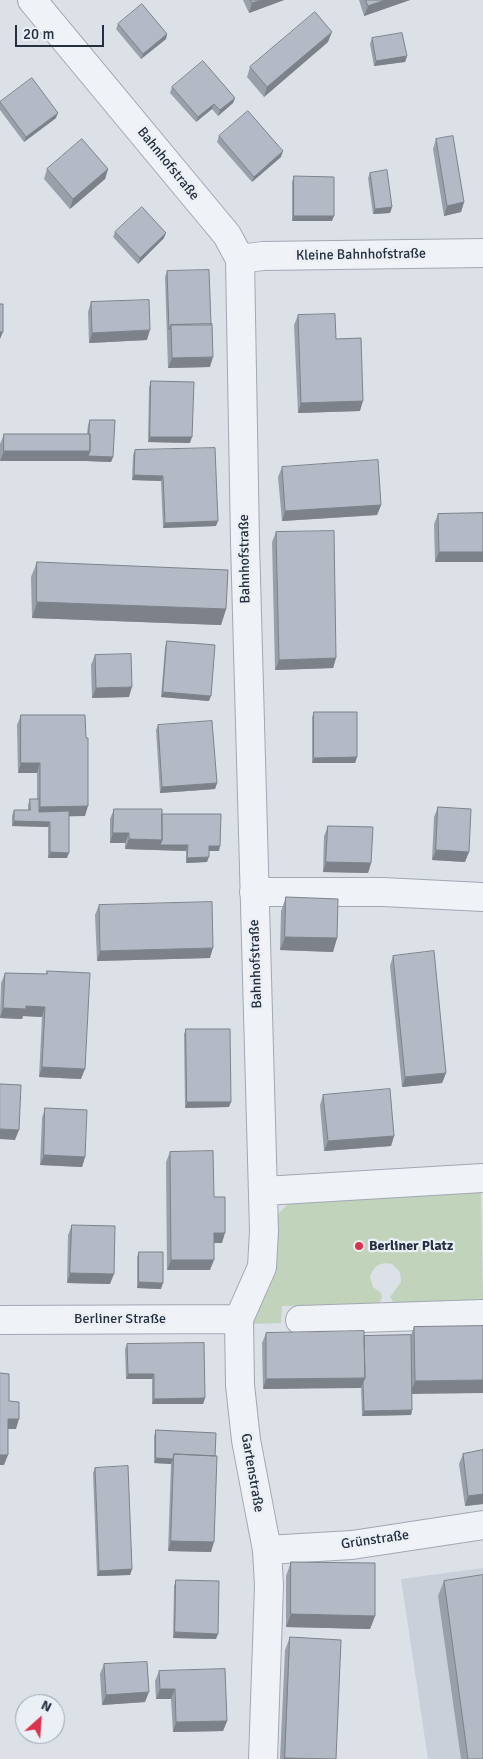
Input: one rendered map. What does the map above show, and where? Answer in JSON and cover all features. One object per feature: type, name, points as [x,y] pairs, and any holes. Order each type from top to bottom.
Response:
[{"type":"street","name":"Bahnhofstraße","points":[[32,0],[228,235],[240,260],[254,892],[264,1192]]},
{"type":"street","name":"Kleine Bahnhofstraße","points":[[240,260],[263,256],[483,253]]},
{"type":"street","points":[[254,892],[383,892],[483,897]]},
{"type":"street","points":[[264,1192],[483,1178]]},
{"type":"street","name":"Gartenstraße","points":[[263,1759],[269,1613],[267,1550],[246,1440],[240,1385],[239,1319],[262,1267],[264,1192]]},
{"type":"street","points":[[300,1320],[483,1314]]},
{"type":"street","name":"Berliner Straße","points":[[0,1320],[239,1319]]},
{"type":"street","name":"Grünstraße","points":[[267,1550],[352,1545],[483,1525]]},
{"type":"shaded area","points":[[483,1568],[483,1759],[428,1759],[401,1579]]},
{"type":"green space","points":[[481,1192],[483,1301],[394,1303],[390,1297],[401,1282],[400,1272],[392,1264],[384,1263],[375,1267],[370,1277],[373,1287],[381,1293],[382,1298],[379,1304],[282,1306],[281,1323],[253,1324],[256,1305],[275,1249],[278,1214],[290,1202]]},
{"type":"building","points":[[366,0],[385,0],[368,6]]},
{"type":"building","points":[[142,4],[167,34],[143,54],[118,24]]},
{"type":"building","points":[[315,12],[332,32],[267,87],[250,67]]},
{"type":"building","points":[[402,33],[407,56],[376,61],[372,38]]},
{"type":"building","points":[[203,61],[235,98],[220,110],[214,104],[198,117],[172,87]]},
{"type":"building","points":[[32,78],[58,113],[26,137],[0,102]]},
{"type":"building","points":[[248,111],[283,151],[254,177],[219,136]]},
{"type":"building","points":[[453,136],[464,202],[447,206],[436,139]]},
{"type":"building","points":[[82,139],[108,169],[73,199],[47,169]]},
{"type":"building","points":[[387,170],[392,207],[375,209],[370,173]]},
{"type":"building","points":[[294,176],[334,177],[334,216],[294,216]]},
{"type":"building","points":[[142,207],[166,233],[140,258],[115,232]]},
{"type":"building","points":[[209,270],[211,325],[171,325],[169,330],[167,271]]},
{"type":"building","points":[[149,300],[150,330],[92,333],[91,302]]},
{"type":"building","points":[[0,304],[3,304],[3,332],[0,332]]},
{"type":"building","points":[[335,314],[336,339],[361,338],[363,401],[301,403],[298,315]]},
{"type":"building","points":[[212,324],[213,357],[172,358],[171,325]]},
{"type":"building","points":[[151,381],[194,382],[192,437],[150,437]]},
{"type":"building","points":[[90,420],[115,420],[113,457],[88,456],[90,451]]},
{"type":"building","points":[[4,434],[90,434],[90,451],[4,451]]},
{"type":"building","points":[[215,448],[218,521],[165,523],[163,476],[134,475],[135,450]]},
{"type":"building","points":[[378,460],[381,505],[285,511],[282,467]]},
{"type":"building","points":[[483,513],[483,552],[439,552],[438,514]]},
{"type":"building","points":[[334,531],[336,658],[279,660],[276,532]]},
{"type":"building","points":[[37,562],[228,570],[226,609],[37,602]]},
{"type":"building","points":[[167,641],[215,645],[211,696],[163,692]]},
{"type":"building","points":[[131,654],[132,687],[96,688],[95,655]]},
{"type":"building","points":[[314,712],[357,712],[357,757],[314,758]]},
{"type":"building","points":[[21,715],[85,715],[86,738],[88,738],[88,806],[40,807],[40,763],[21,763]]},
{"type":"building","points":[[212,721],[217,783],[162,787],[158,725]]},
{"type":"building","points":[[30,799],[39,799],[39,812],[69,811],[69,853],[50,852],[50,822],[14,821],[14,810],[30,810]]},
{"type":"building","points":[[438,807],[471,809],[469,852],[436,850]]},
{"type":"building","points":[[114,809],[162,809],[162,840],[129,839],[129,833],[113,833]]},
{"type":"building","points":[[162,814],[221,814],[220,846],[209,846],[209,857],[187,858],[188,845],[160,845],[162,840]]},
{"type":"building","points":[[328,826],[373,827],[371,863],[326,862]]},
{"type":"building","points":[[286,897],[338,899],[337,938],[285,937]]},
{"type":"building","points":[[212,902],[213,948],[100,951],[99,905]]},
{"type":"building","points":[[434,951],[446,1073],[405,1077],[393,956]]},
{"type":"building","points":[[47,971],[90,973],[85,1069],[42,1067],[45,1007],[26,1006],[26,1009],[3,1008],[5,973],[47,974]]},
{"type":"building","points":[[186,1029],[230,1029],[231,1102],[187,1102]]},
{"type":"building","points":[[0,1084],[21,1085],[19,1130],[0,1129]]},
{"type":"building","points":[[390,1089],[394,1136],[328,1141],[323,1095]]},
{"type":"building","points":[[45,1108],[87,1110],[85,1157],[44,1155]]},
{"type":"building","points":[[213,1151],[214,1197],[225,1197],[225,1233],[214,1233],[214,1260],[171,1260],[170,1152]]},
{"type":"building","points":[[72,1225],[115,1226],[114,1274],[70,1273]]},
{"type":"building","points":[[139,1252],[163,1252],[163,1283],[139,1282]]},
{"type":"building","points":[[483,1326],[483,1380],[415,1381],[414,1327]]},
{"type":"building","points":[[364,1331],[365,1378],[266,1379],[266,1333]]},
{"type":"building","points":[[411,1335],[412,1410],[364,1411],[364,1336]]},
{"type":"building","points":[[204,1343],[205,1398],[154,1399],[154,1374],[128,1374],[127,1344]]},
{"type":"building","points":[[0,1373],[9,1374],[9,1401],[19,1402],[19,1419],[8,1419],[8,1455],[0,1455]]},
{"type":"building","points":[[156,1430],[216,1433],[215,1456],[174,1454],[173,1459],[156,1458]]},
{"type":"building","points":[[483,1450],[483,1494],[468,1496],[463,1454]]},
{"type":"building","points":[[174,1454],[217,1456],[214,1542],[171,1541]]},
{"type":"building","points":[[128,1466],[132,1569],[99,1571],[95,1468]]},
{"type":"building","points":[[291,1562],[375,1563],[375,1616],[291,1614]]},
{"type":"building","points":[[483,1575],[483,1759],[468,1759],[444,1581]]},
{"type":"building","points":[[176,1580],[219,1581],[218,1634],[175,1632]]},
{"type":"building","points":[[290,1637],[341,1640],[336,1759],[285,1758]]},
{"type":"building","points":[[147,1662],[149,1692],[106,1695],[104,1664]]},
{"type":"building","points":[[225,1669],[227,1721],[176,1722],[175,1689],[160,1689],[159,1671]]},
{"type":"place","name":"Berliner Platz","points":[[359,1246]]}]
